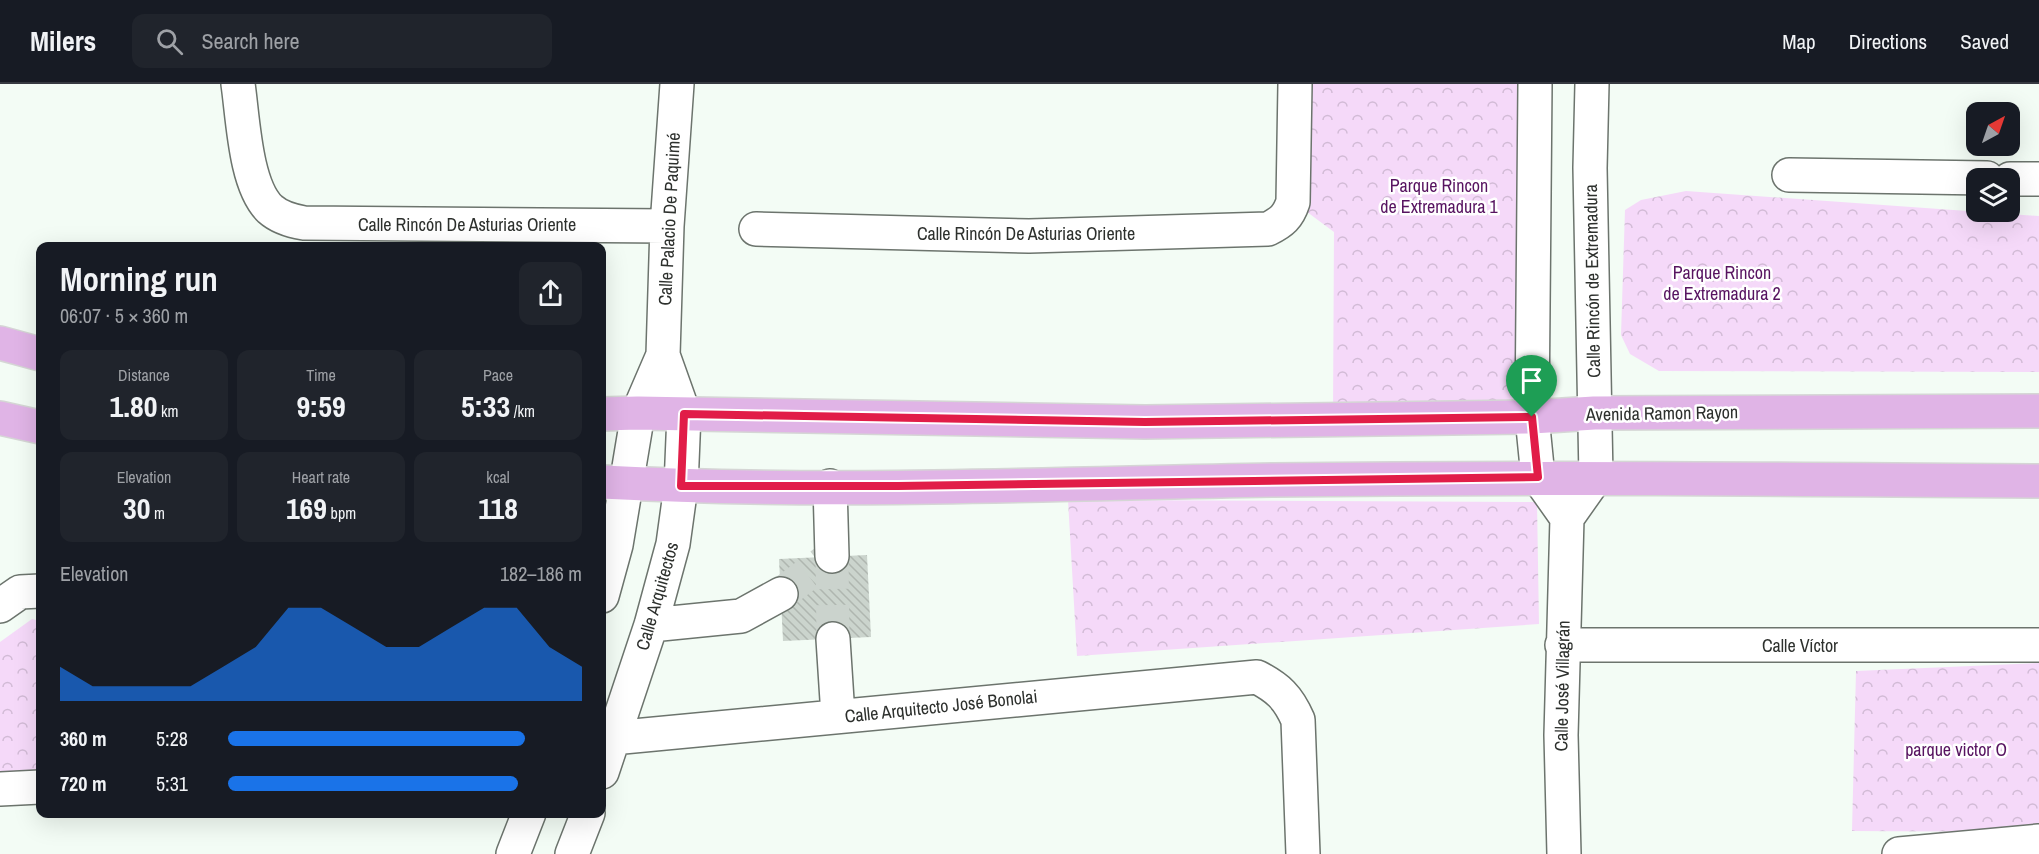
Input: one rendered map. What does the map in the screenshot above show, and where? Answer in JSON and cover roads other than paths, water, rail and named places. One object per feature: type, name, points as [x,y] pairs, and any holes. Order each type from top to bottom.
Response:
[{"type":"main road","points":[[0,343],[36,353]]},
{"type":"main road","name":"Avenida Ramon Rayon","points":[[606,414],[1145,422],[1532,417],[1594,413],[2039,411]]},
{"type":"main road","points":[[0,418],[36,426]]},
{"type":"main road","points":[[614,483],[681,486],[830,486],[1538,477],[2039,481]]},
{"type":"street","name":"Calle Rincón De Asturias Oriente","points":[[238,84],[253,181],[271,210],[288,220],[304,223],[667,226]]},
{"type":"street","name":"Calle Palacio De Paquimé","points":[[677,84],[667,226],[663,355],[684,414]]},
{"type":"street","name":"Calle Rincón De Asturias Oriente","points":[[756,229],[1029,236],[1256,230],[1275,226],[1290,213],[1293,191],[1295,84]]},
{"type":"street","points":[[1535,84],[1532,417],[1538,477],[1567,518],[1596,477]]},
{"type":"street","name":"Calle Rincón de Extremadura","points":[[1592,84],[1590,168],[1596,477]]},
{"type":"street","points":[[1789,175],[1966,178]]},
{"type":"street","points":[[2020,179],[2039,180]]},
{"type":"street","name":"Calle Palacio De Paquimé","points":[[638,413],[663,355]]},
{"type":"street","points":[[606,581],[616,545],[614,483],[638,413]]},
{"type":"street","name":"Calle Arquitectos","points":[[607,739],[651,625],[673,544],[681,486],[684,414]]},
{"type":"street","points":[[830,486],[832,556]]},
{"type":"street","name":"Calle José Villagrán","points":[[1564,854],[1561,735],[1567,518]]},
{"type":"street","points":[[0,606],[20,592],[36,591]]},
{"type":"street","points":[[651,625],[741,616],[781,594]]},
{"type":"street","points":[[833,639],[838,716]]},
{"type":"street","name":"Calle Víctor","points":[[1562,645],[2039,645]]},
{"type":"street","name":"Calle Arquitecto José Bonolai","points":[[607,739],[1257,676],[1278,687],[1290,701],[1298,720],[1303,854]]},
{"type":"street","points":[[0,789],[36,786]]},
{"type":"street","points":[[513,854],[528,818]]},
{"type":"street","points":[[572,854],[586,818]]},
{"type":"street","points":[[1899,854],[2039,841]]},
{"type":"tunnel","points":[[832,556],[833,639]]},
{"type":"tunnel","points":[[781,594],[832,556]]},
{"type":"park label","name":"Parque Rincon de Extremadura 1","points":[[1439,195]]},
{"type":"park label","name":"Parque Rincon de Extremadura 2","points":[[1722,282]]},
{"type":"park label","name":"parque victor O","points":[[1956,749]]}]
